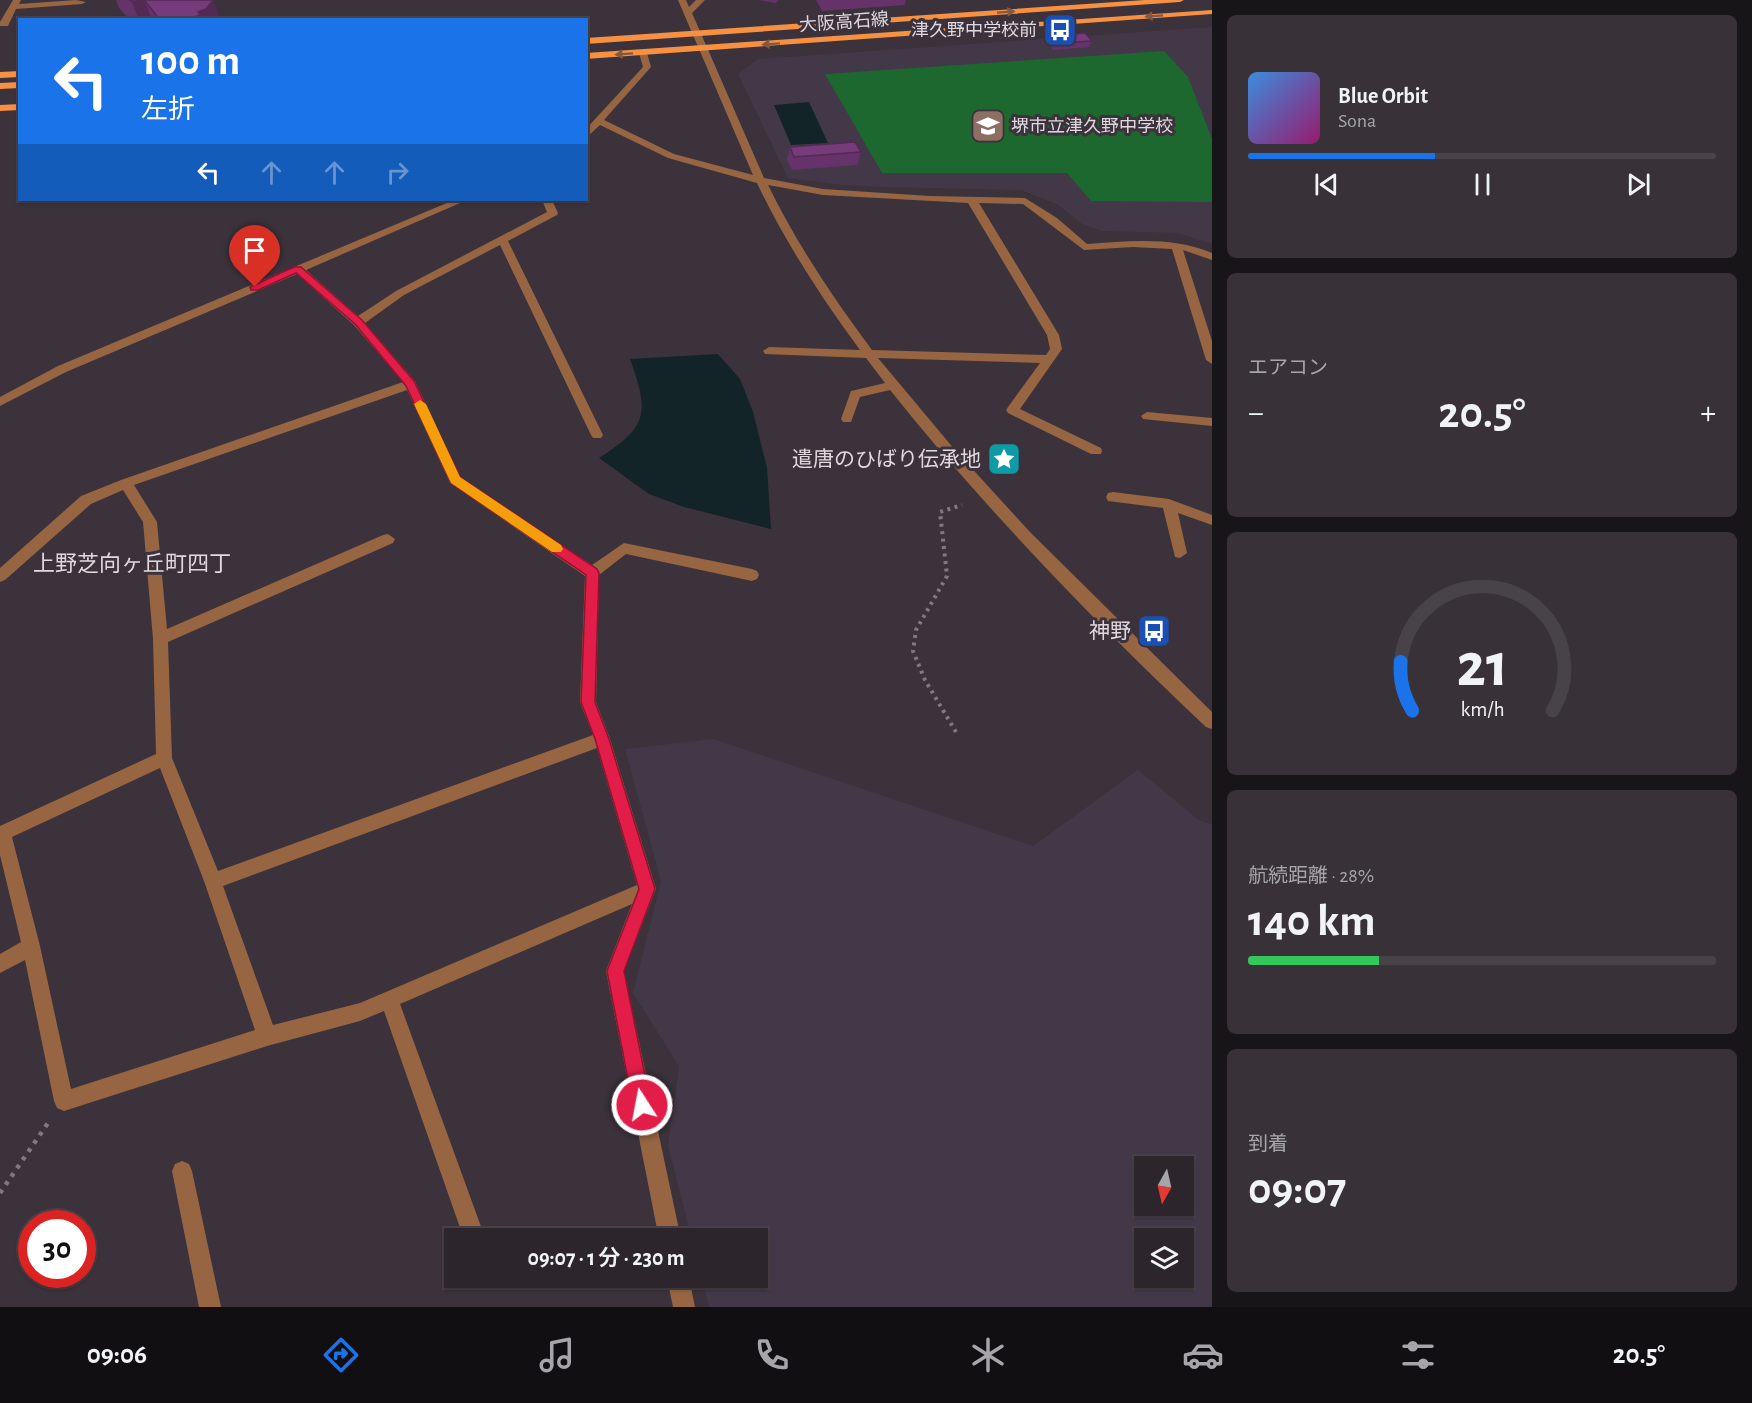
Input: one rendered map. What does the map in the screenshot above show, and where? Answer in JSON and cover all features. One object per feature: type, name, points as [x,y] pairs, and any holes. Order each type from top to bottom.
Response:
[{"type":"main road","name":"大阪高石線","points":[[588,42],[1180,0]]},
{"type":"main road","name":"大阪高石線","points":[[588,56],[1212,12]]},
{"type":"main road","points":[[0,75],[18,74]]},
{"type":"main road","points":[[0,86],[18,85]]},
{"type":"main road","points":[[0,96],[18,95]]},
{"type":"main road","points":[[0,108],[18,107]]},
{"type":"street","points":[[682,0],[762,181],[787,231],[829,297],[870,354],[932,433],[988,496],[1096,609],[1212,722]]},
{"type":"street","points":[[688,13],[700,0]]},
{"type":"street","points":[[0,24],[5,24],[15,3],[82,2]]},
{"type":"street","points":[[588,133],[601,122],[647,67],[643,53]]},
{"type":"street","points":[[601,122],[671,156],[762,181],[823,192],[1025,201],[1053,220],[1084,247],[1153,244],[1177,247],[1212,258]]},
{"type":"street","points":[[971,199],[1053,335],[1056,349],[1012,410],[1096,451]]},
{"type":"street","points":[[0,402],[62,369],[460,201]]},
{"type":"street","points":[[358,322],[400,293],[552,213],[547,201]]},
{"type":"street","points":[[502,239],[597,435]]},
{"type":"street","points":[[1177,247],[1212,360]]},
{"type":"street","points":[[298,269],[358,322],[411,384],[455,480],[592,573]]},
{"type":"street","points":[[769,351],[1049,359]]},
{"type":"street","points":[[0,576],[86,500],[126,483],[411,384]]},
{"type":"street","points":[[847,419],[855,394],[894,385]]},
{"type":"street","points":[[1147,416],[1212,422]]},
{"type":"street","points":[[126,483],[150,522],[160,639],[164,758],[213,881],[267,1036]]},
{"type":"street","points":[[1113,497],[1169,504],[1212,520]]},
{"type":"street","points":[[1169,504],[1180,553]]},
{"type":"street","points":[[160,639],[388,539]]},
{"type":"street","points":[[592,573],[624,548],[753,575]]},
{"type":"street","points":[[592,573],[588,702],[602,739],[647,889],[615,971],[668,1228]]},
{"type":"street","points":[[213,881],[602,739]]},
{"type":"street","points":[[164,758],[2,836],[31,946],[64,1101],[267,1036],[360,1012],[647,889]]},
{"type":"street","points":[[0,964],[31,946]]},
{"type":"street","points":[[389,999],[471,1228]]},
{"type":"street","points":[[182,1171],[210,1307]]},
{"type":"street","points":[[680,1288],[684,1307]]},
{"type":"path","points":[[956,732],[925,680],[913,651],[916,630],[947,576],[940,512],[988,496]]},
{"type":"path","points":[[0,1193],[64,1101]]},
{"type":"shaded area","name":"堺市立津久野中学校","points":[[1212,27],[1212,244],[1178,233],[1102,231],[1082,224],[1057,204],[1021,190],[842,185],[788,178],[738,74],[758,59]]},
{"type":"shaded area","points":[[809,102],[828,143],[791,145],[774,105]]},
{"type":"shaded area","points":[[718,354],[740,379],[753,412],[767,468],[771,529],[684,507],[649,494],[599,458],[628,437],[640,417],[642,406],[640,393],[630,359]]},
{"type":"shaded area","points":[[713,739],[1033,846],[1138,770],[1200,821],[1212,824],[1212,1307],[709,1307],[704,1288],[768,1288],[768,1228],[689,1228],[668,1146],[679,1066],[633,993],[661,881],[625,749]]},
{"type":"green space","points":[[1164,51],[1188,77],[1212,139],[1212,202],[1091,201],[1067,173],[882,173],[825,74]]},
{"type":"building","points":[[130,0],[213,0],[206,9],[198,12],[201,15],[190,18],[158,18],[145,1],[132,2]]},
{"type":"building","points":[[1085,33],[1092,41],[1056,43],[1050,36]]},
{"type":"building","points":[[855,142],[861,152],[794,157],[790,147]]},
{"type":"slow traffic","points":[[420,404],[455,480],[557,549]]},
{"type":"place","name":"津久野中学校前","points":[[1060,30]]},
{"type":"place","name":"堺市立津久野中学校","points":[[988,126]]},
{"type":"place","name":"遣唐のひばり伝承地","points":[[1004,459]]},
{"type":"place","name":"神野","points":[[1154,631]]},
{"type":"district","name":"上野芝向ヶ丘町四丁","points":[[132,563]]},
{"type":"route","points":[[255,287],[298,269],[358,322],[411,384],[455,480],[592,573],[588,702],[602,739],[647,889],[615,971],[642,1105]]}]
